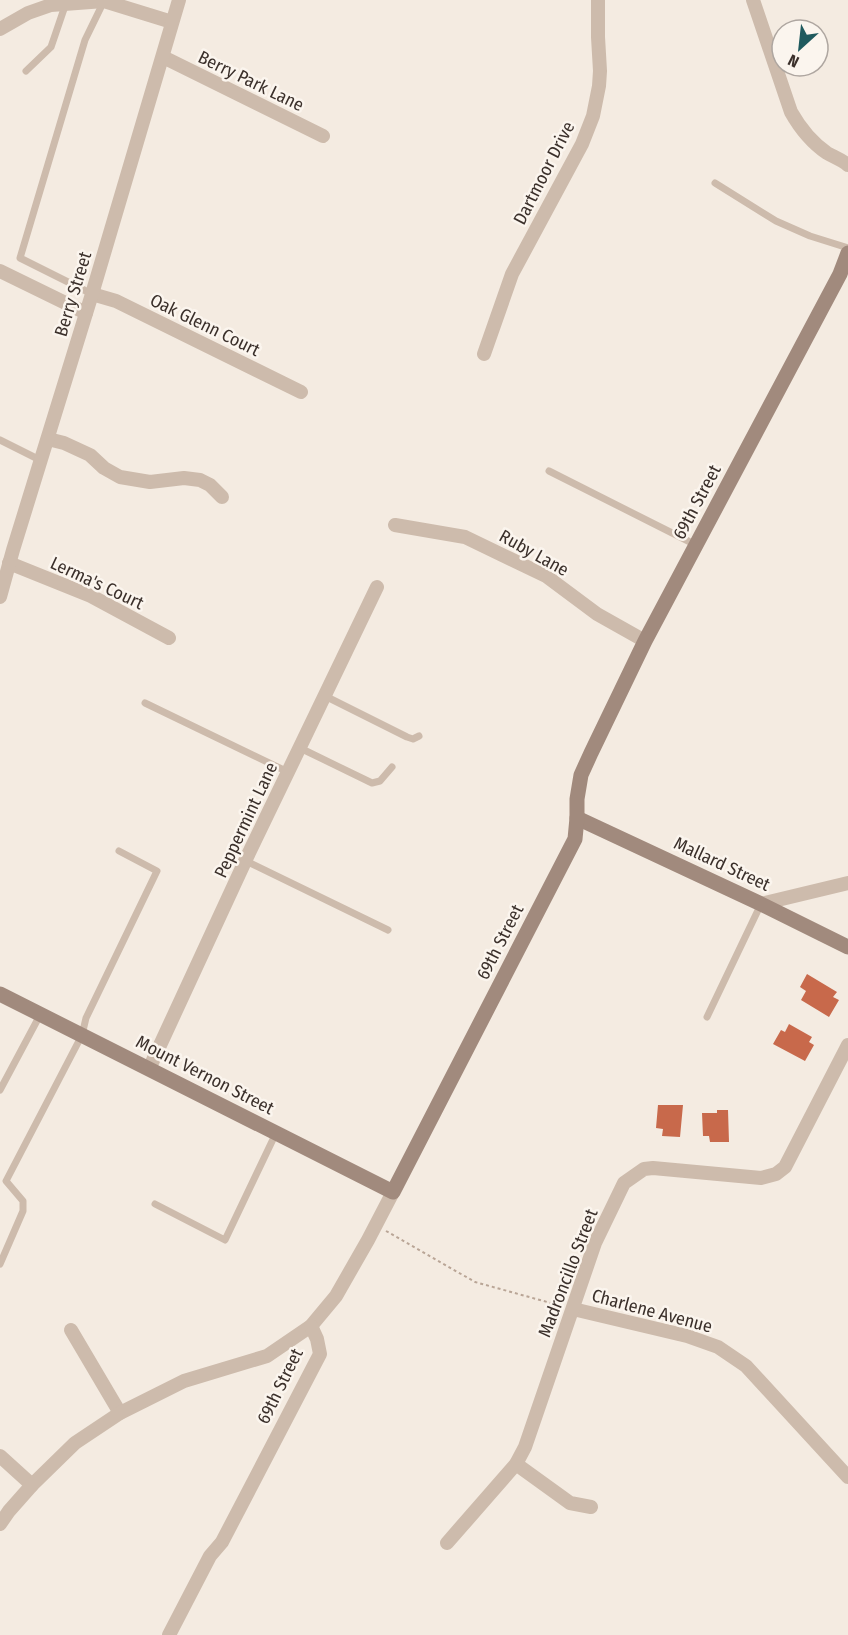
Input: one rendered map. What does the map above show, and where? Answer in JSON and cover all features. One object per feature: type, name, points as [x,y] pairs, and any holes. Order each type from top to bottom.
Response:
[{"type":"street","name":"Berry Street","points":[[0,597],[8,554],[42,461],[179,0]]},
{"type":"street","name":"Dartmoor Drive","points":[[484,354],[512,274],[582,144],[592,116],[599,87],[600,71],[598,0]]},
{"type":"street","points":[[753,0],[787,100],[797,122],[817,146],[848,165]]},
{"type":"street","points":[[0,29],[28,13],[51,5],[104,1],[172,22]]},
{"type":"street","name":"Berry Park Lane","points":[[163,57],[323,136]]},
{"type":"street","name":"69th Street","points":[[169,1635],[210,1556],[222,1542],[320,1354],[311,1326],[336,1296],[393,1192],[575,839],[578,818],[577,799],[581,776],[645,641],[835,284],[848,253]]},
{"type":"street","points":[[0,272],[86,313]]},
{"type":"street","name":"Oak Glenn Court","points":[[92,294],[116,301],[301,392]]},
{"type":"street","points":[[48,439],[64,442],[90,455],[104,468],[120,477],[150,482],[184,478],[200,480],[210,485],[222,497]]},
{"type":"street","name":"Ruby Lane","points":[[395,525],[465,537],[546,576],[597,614],[645,641]]},
{"type":"street","name":"Lerma's Court","points":[[8,554],[169,638]]},
{"type":"street","name":"Peppermint Lane","points":[[149,1069],[377,587]]},
{"type":"street","name":"Mallard Street","points":[[578,818],[848,947]]},
{"type":"street","points":[[761,904],[848,882]]},
{"type":"street","name":"Mount Vernon Street","points":[[0,994],[393,1192]]},
{"type":"street","name":"Madroncillo Street","points":[[447,1543],[516,1464],[525,1447],[595,1243],[624,1184],[644,1169],[653,1168],[761,1178],[776,1174],[785,1167],[848,1045]]},
{"type":"street","name":"Charlene Avenue","points":[[573,1309],[687,1336],[718,1347],[746,1366],[848,1477]]},
{"type":"street","points":[[0,1524],[32,1485],[75,1443],[120,1413],[184,1381],[267,1356],[311,1326]]},
{"type":"street","points":[[71,1330],[120,1413]]},
{"type":"street","points":[[0,1456],[32,1485]]},
{"type":"street","points":[[516,1464],[570,1503],[591,1507]]},
{"type":"lane","points":[[92,294],[20,258],[85,40],[104,1]]},
{"type":"lane","points":[[26,71],[51,47],[66,3]]},
{"type":"lane","points":[[715,183],[776,221],[810,236],[848,248]]},
{"type":"lane","points":[[0,440],[42,461]]},
{"type":"lane","points":[[549,471],[696,545]]},
{"type":"lane","points":[[325,696],[407,737],[419,736]]},
{"type":"lane","points":[[145,703],[288,772]]},
{"type":"lane","points":[[300,748],[372,783],[380,781],[392,767]]},
{"type":"lane","points":[[0,1264],[23,1211],[23,1201],[6,1181],[82,1035],[86,1018],[157,871],[119,851]]},
{"type":"lane","points":[[246,861],[388,930]]},
{"type":"lane","points":[[707,1017],[761,904]]},
{"type":"lane","points":[[0,1089],[14,1067],[40,1014]]},
{"type":"lane","points":[[155,1204],[225,1240],[276,1133]]},
{"type":"path","points":[[375,1225],[475,1282],[573,1309]]},
{"type":"building","points":[[807,974],[837,992],[833,997],[839,1000],[829,1017],[801,1000],[806,991],[800,987]]},
{"type":"building","points":[[789,1024],[812,1037],[809,1042],[814,1045],[805,1061],[773,1044],[781,1030],[785,1032]]},
{"type":"building","points":[[658,1105],[683,1105],[680,1137],[662,1136],[663,1129],[656,1128]]},
{"type":"building","points":[[717,1110],[728,1110],[729,1142],[710,1142],[709,1136],[703,1136],[702,1113],[717,1113]]}]
